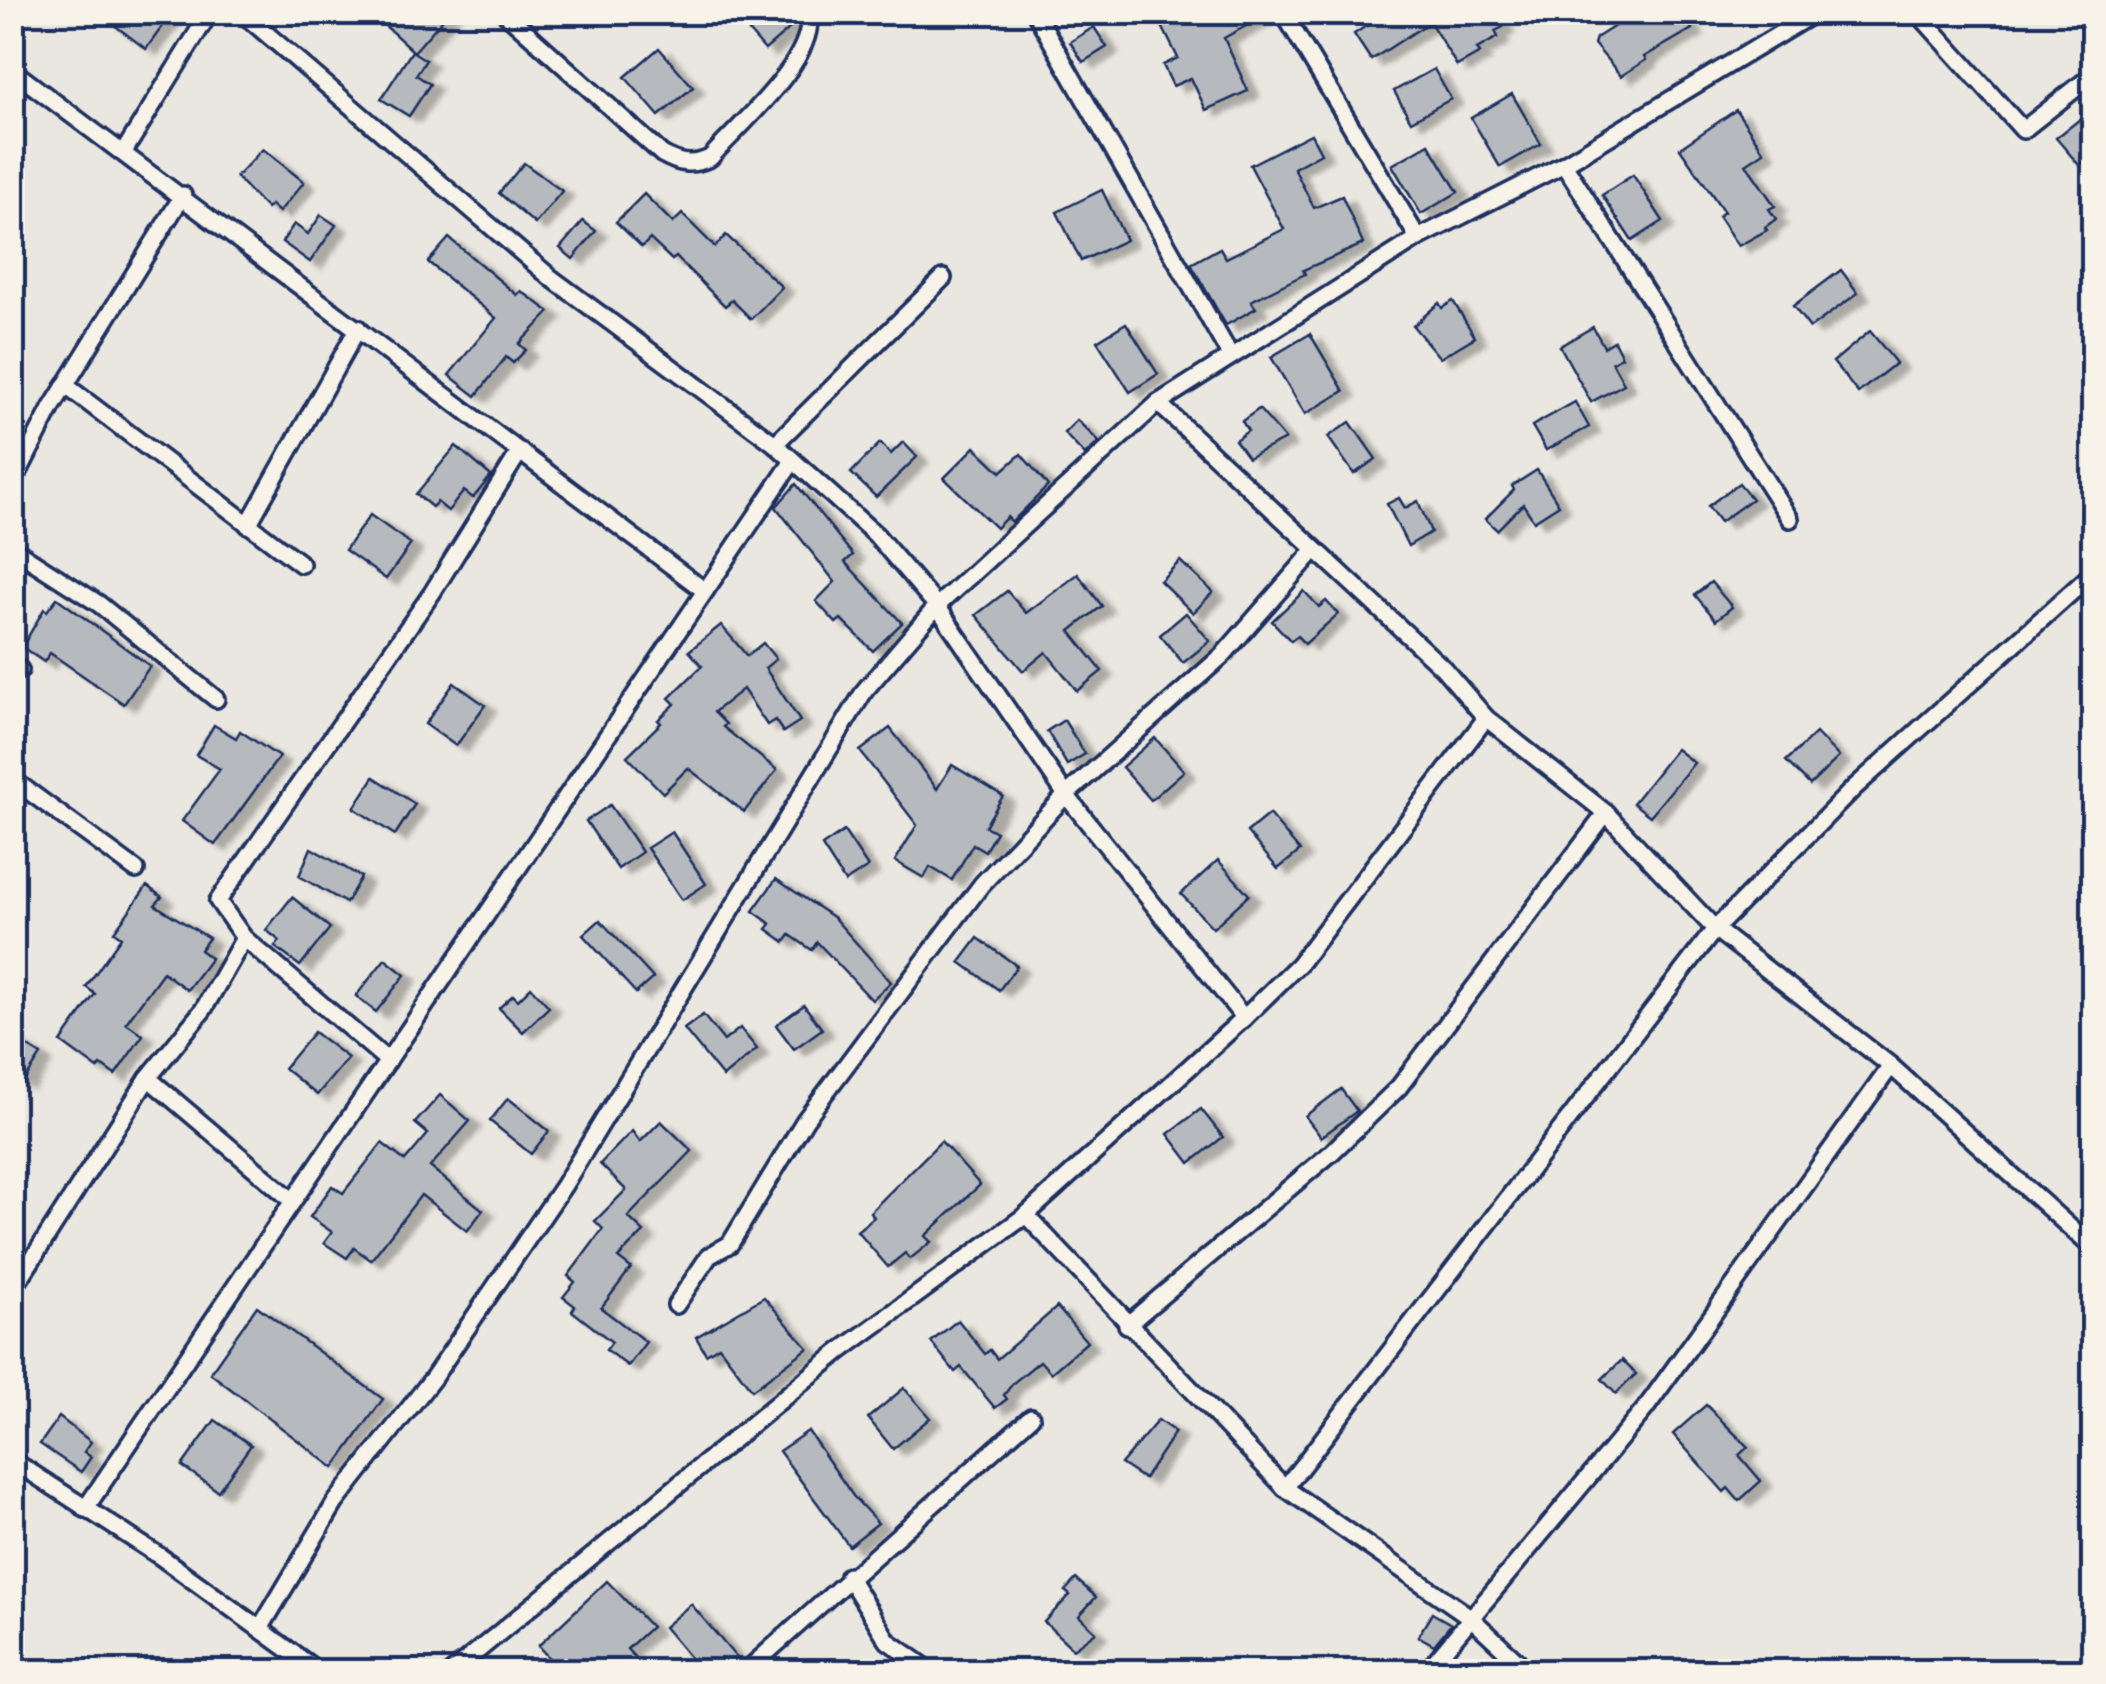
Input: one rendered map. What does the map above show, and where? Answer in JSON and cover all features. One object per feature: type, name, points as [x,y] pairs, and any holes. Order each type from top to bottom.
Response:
[{"type":"street","points":[[125,150],[210,12]]},
{"type":"street","points":[[241,12],[550,277],[775,444],[908,567],[1066,795],[1244,1018]]},
{"type":"street","points":[[504,12],[662,154],[676,162],[697,164],[710,158],[803,52],[811,26],[808,12]]},
{"type":"street","points":[[1035,12],[1230,355]]},
{"type":"street","points":[[1283,12],[1418,238]]},
{"type":"street","points":[[260,1629],[336,1504],[434,1378],[564,1185],[865,690],[937,606],[1158,403],[1418,238],[1564,164],[1816,12]]},
{"type":"street","points":[[1917,12],[2023,130],[2094,74]]},
{"type":"street","points":[[12,70],[125,150],[705,591]]},
{"type":"street","points":[[1564,164],[1790,520]]},
{"type":"street","points":[[12,485],[66,385],[183,195]]},
{"type":"street","points":[[775,444],[943,278]]},
{"type":"street","points":[[248,526],[358,328]]},
{"type":"street","points":[[66,385],[302,564]]},
{"type":"street","points":[[1158,403],[1313,552],[1443,668],[1486,718],[1606,813],[1715,929],[1891,1066],[2094,1249]]},
{"type":"street","points":[[388,1061],[244,938],[218,901],[432,593],[520,450]]},
{"type":"street","points":[[85,1510],[793,461]]},
{"type":"street","points":[[12,548],[99,604],[216,699]]},
{"type":"street","points":[[676,1305],[709,1256],[730,1244],[805,1120],[982,884],[1066,795],[1222,655],[1313,552]]},
{"type":"street","points":[[1286,1488],[1715,929],[1854,788],[2094,572]]},
{"type":"street","points":[[452,1672],[840,1352],[1026,1215],[1244,1018],[1299,964],[1486,718]]},
{"type":"street","points":[[12,779],[136,870]]},
{"type":"street","points":[[1127,1325],[1331,1153],[1400,1087],[1606,813]]},
{"type":"street","points":[[12,1290],[148,1078],[202,1010],[244,938]]},
{"type":"street","points":[[1426,1672],[1645,1409],[1891,1066]]},
{"type":"street","points":[[148,1078],[294,1201]]},
{"type":"street","points":[[1026,1215],[1286,1488],[1470,1617],[1528,1672]]},
{"type":"street","points":[[746,1672],[848,1576],[1031,1417]]},
{"type":"street","points":[[12,1460],[319,1672]]},
{"type":"street","points":[[848,1576],[888,1641],[932,1672]]},
{"type":"building","points":[[97,12],[173,12],[146,49]]},
{"type":"building","points":[[370,12],[449,12],[414,52]]},
{"type":"building","points":[[732,12],[788,12],[797,22],[765,50]]},
{"type":"building","points":[[1155,12],[1272,12],[1224,38],[1248,91],[1206,110],[1191,78],[1173,86],[1163,65],[1178,58]]},
{"type":"building","points":[[1387,12],[1494,12],[1503,27],[1495,31],[1498,37],[1477,49],[1480,53],[1457,66],[1430,22],[1371,60],[1354,34]]},
{"type":"building","points":[[1637,12],[1681,12],[1692,29],[1644,57],[1646,60],[1621,76],[1594,44],[1596,38]]},
{"type":"building","points":[[1094,27],[1107,47],[1083,62],[1070,42]]},
{"type":"building","points":[[659,48],[693,87],[659,116],[625,77]]},
{"type":"building","points":[[412,51],[426,60],[416,75],[430,84],[409,116],[381,99]]},
{"type":"building","points":[[1434,69],[1451,99],[1411,121],[1394,91]]},
{"type":"building","points":[[1512,94],[1541,144],[1500,167],[1471,118]]},
{"type":"building","points":[[2094,108],[2094,154],[2079,165],[2056,138]]},
{"type":"building","points":[[1736,110],[1764,152],[1746,164],[1775,206],[1769,209],[1776,219],[1765,227],[1767,230],[1738,246],[1718,216],[1724,212],[1680,148]]},
{"type":"building","points":[[1311,134],[1321,153],[1294,168],[1314,208],[1342,196],[1363,244],[1303,270],[1305,274],[1251,301],[1256,308],[1226,325],[1191,264],[1220,248],[1226,258],[1284,229],[1250,165]]},
{"type":"building","points":[[1429,144],[1458,192],[1421,214],[1392,165]]},
{"type":"building","points":[[263,149],[304,182],[279,212],[271,205],[267,209],[236,177]]},
{"type":"building","points":[[524,163],[562,191],[535,224],[499,193]]},
{"type":"building","points":[[1633,175],[1663,221],[1632,241],[1602,195]]},
{"type":"building","points":[[1102,190],[1126,240],[1081,261],[1057,212]]},
{"type":"building","points":[[644,194],[673,223],[682,214],[715,247],[726,235],[782,287],[751,319],[732,300],[725,306],[676,257],[672,260],[650,239],[642,247],[616,222]]},
{"type":"building","points":[[321,215],[336,225],[310,262],[282,242],[294,224],[308,234]]},
{"type":"building","points":[[583,221],[596,231],[573,259],[560,248]]},
{"type":"building","points":[[449,238],[517,295],[521,291],[550,312],[519,344],[526,350],[513,363],[506,357],[476,396],[449,375],[496,318],[428,262]]},
{"type":"building","points":[[1841,270],[1858,293],[1810,328],[1793,306]]},
{"type":"building","points":[[1453,301],[1475,337],[1440,358],[1413,326],[1439,303],[1442,308]]},
{"type":"building","points":[[1126,323],[1158,374],[1130,392],[1097,341]]},
{"type":"building","points":[[1593,327],[1604,347],[1614,341],[1622,357],[1612,362],[1624,384],[1591,402],[1560,346]]},
{"type":"building","points":[[1870,331],[1896,363],[1858,393],[1833,362]]},
{"type":"building","points":[[1310,334],[1344,391],[1305,414],[1271,357]]},
{"type":"building","points":[[1575,402],[1589,427],[1546,450],[1532,426]]},
{"type":"building","points":[[1259,409],[1285,439],[1248,458],[1235,440],[1248,431],[1242,421]]},
{"type":"building","points":[[1077,420],[1099,442],[1085,455],[1064,433]]},
{"type":"building","points":[[1350,422],[1376,459],[1354,474],[1328,437]]},
{"type":"building","points":[[903,442],[917,457],[876,497],[851,473],[880,443],[891,454]]},
{"type":"building","points":[[456,446],[491,476],[473,498],[464,491],[448,511],[437,502],[432,507],[416,494]]},
{"type":"building","points":[[975,447],[1001,472],[1021,454],[1048,486],[1012,522],[1007,517],[996,528],[944,478]]},
{"type":"building","points":[[1537,470],[1559,505],[1534,521],[1523,504],[1497,530],[1485,519],[1514,490],[1512,486]]},
{"type":"building","points":[[1739,483],[1752,499],[1720,522],[1708,506]]},
{"type":"building","points":[[796,484],[853,555],[845,562],[902,623],[873,651],[841,619],[836,623],[816,601],[835,582],[776,507]]},
{"type":"building","points":[[1399,498],[1405,508],[1418,501],[1431,532],[1408,546],[1387,504]]},
{"type":"building","points":[[370,515],[411,544],[386,579],[345,550]]},
{"type":"building","points":[[1180,561],[1213,592],[1193,613],[1160,581]]},
{"type":"building","points":[[1078,574],[1102,606],[1070,631],[1102,671],[1077,691],[1046,652],[1023,671],[976,615],[1007,591],[1026,613]]},
{"type":"building","points":[[1711,582],[1732,607],[1716,620],[1695,595]]},
{"type":"building","points":[[1304,591],[1319,607],[1326,601],[1338,614],[1305,644],[1297,636],[1291,641],[1272,621]]},
{"type":"building","points":[[57,598],[150,666],[124,704],[50,653],[44,662],[22,647],[44,609],[47,611]]},
{"type":"building","points":[[1186,613],[1210,641],[1183,663],[1160,635]]},
{"type":"building","points":[[721,625],[747,656],[763,643],[776,659],[765,668],[800,721],[783,732],[775,720],[767,725],[743,689],[714,712],[726,724],[723,727],[777,770],[744,812],[688,768],[663,793],[627,756],[661,723],[658,720],[675,704],[669,698],[702,666],[689,651]]},
{"type":"building","points":[[454,683],[485,705],[456,746],[425,724]]},
{"type":"building","points":[[1064,720],[1085,754],[1067,765],[1047,731]]},
{"type":"building","points":[[214,725],[236,738],[240,731],[279,757],[215,845],[182,821],[220,769],[196,755]]},
{"type":"building","points":[[890,728],[937,789],[952,765],[1003,796],[985,826],[996,832],[985,851],[973,844],[952,880],[930,867],[924,878],[895,861],[917,825],[860,751]]},
{"type":"building","points":[[1816,733],[1839,757],[1810,785],[1786,761]]},
{"type":"building","points":[[1155,738],[1184,771],[1151,800],[1122,767]]},
{"type":"building","points":[[1676,749],[1694,763],[1650,816],[1633,803]]},
{"type":"building","points":[[374,777],[415,804],[395,835],[354,808]]},
{"type":"building","points":[[610,805],[642,852],[618,869],[586,821]]},
{"type":"building","points":[[1269,814],[1300,851],[1278,869],[1247,832]]},
{"type":"building","points":[[844,831],[868,867],[845,882],[822,846]]},
{"type":"building","points":[[672,832],[706,884],[682,900],[647,848]]},
{"type":"building","points":[[311,848],[361,877],[346,903],[299,876]]},
{"type":"building","points":[[1218,860],[1249,895],[1213,928],[1181,894]]},
{"type":"building","points":[[776,879],[834,918],[891,982],[872,1000],[817,942],[812,950],[790,935],[785,942],[767,929],[771,924],[753,911]]},
{"type":"building","points":[[147,886],[162,897],[155,905],[209,938],[200,950],[211,958],[187,990],[163,972],[126,1023],[143,1035],[115,1075],[101,1065],[98,1069],[61,1042],[95,994],[86,987],[121,937],[114,932]]},
{"type":"building","points":[[292,897],[330,928],[300,966],[275,947],[280,941],[266,930]]},
{"type":"building","points":[[600,920],[653,978],[636,993],[583,935]]},
{"type":"building","points":[[978,938],[1017,966],[999,990],[960,962]]},
{"type":"building","points":[[385,959],[405,975],[376,1012],[356,996]]},
{"type":"building","points":[[531,987],[549,1007],[523,1032],[499,1008],[513,995],[518,1000]]},
{"type":"building","points":[[804,1005],[822,1029],[794,1049],[776,1025]]},
{"type":"building","points":[[703,1015],[724,1041],[740,1028],[757,1049],[723,1077],[684,1029]]},
{"type":"building","points":[[314,1032],[348,1058],[317,1095],[284,1068]]},
{"type":"building","points":[[12,1037],[41,1055],[23,1083],[12,1077]]},
{"type":"building","points":[[1341,1089],[1357,1111],[1321,1137],[1305,1116]]},
{"type":"building","points":[[440,1095],[470,1121],[430,1167],[483,1210],[467,1231],[421,1195],[371,1260],[354,1248],[347,1258],[324,1243],[332,1232],[310,1217],[332,1186],[343,1193],[382,1143],[405,1161],[428,1134],[415,1123]]},
{"type":"building","points":[[508,1098],[549,1131],[531,1154],[490,1121]]},
{"type":"building","points":[[1201,1109],[1223,1137],[1190,1163],[1168,1134]]},
{"type":"building","points":[[661,1121],[692,1151],[628,1217],[644,1232],[618,1258],[631,1268],[601,1308],[646,1342],[628,1366],[606,1350],[612,1342],[572,1311],[575,1306],[563,1297],[575,1282],[568,1276],[603,1229],[595,1221],[626,1190],[600,1164],[632,1131],[640,1142]]},
{"type":"building","points":[[941,1141],[980,1185],[925,1236],[931,1242],[910,1259],[905,1253],[888,1267],[857,1231],[874,1217],[870,1212]]},
{"type":"building","points":[[764,1297],[808,1348],[752,1390],[719,1346],[706,1354],[696,1337]]},
{"type":"building","points":[[257,1306],[383,1399],[334,1468],[210,1373]]},
{"type":"building","points":[[1057,1307],[1087,1342],[1051,1373],[1040,1361],[1013,1383],[1004,1395],[1007,1399],[995,1408],[961,1367],[955,1372],[931,1342],[958,1320],[985,1354],[990,1350],[997,1359]]},
{"type":"building","points":[[1622,1360],[1636,1374],[1616,1394],[1602,1379]]},
{"type":"building","points":[[904,1388],[930,1418],[893,1449],[868,1418]]},
{"type":"building","points":[[1706,1405],[1748,1447],[1739,1455],[1761,1481],[1739,1501],[1728,1488],[1724,1492],[1673,1434]]},
{"type":"building","points":[[59,1417],[91,1442],[84,1452],[91,1457],[81,1472],[40,1444]]},
{"type":"building","points":[[215,1420],[251,1445],[218,1491],[182,1466]]},
{"type":"building","points":[[1158,1420],[1175,1432],[1144,1479],[1121,1464]]},
{"type":"building","points":[[808,1431],[853,1496],[878,1523],[849,1546],[779,1451]]},
{"type":"building","points":[[1076,1579],[1096,1597],[1079,1616],[1096,1632],[1073,1649],[1044,1622],[1070,1595],[1065,1591]]},
{"type":"building","points":[[607,1581],[651,1627],[627,1649],[648,1672],[562,1672],[538,1646]]},
{"type":"building","points":[[691,1604],[740,1662],[732,1672],[702,1672],[664,1627]]},
{"type":"building","points":[[1432,1613],[1451,1624],[1434,1645],[1418,1636]]}]
